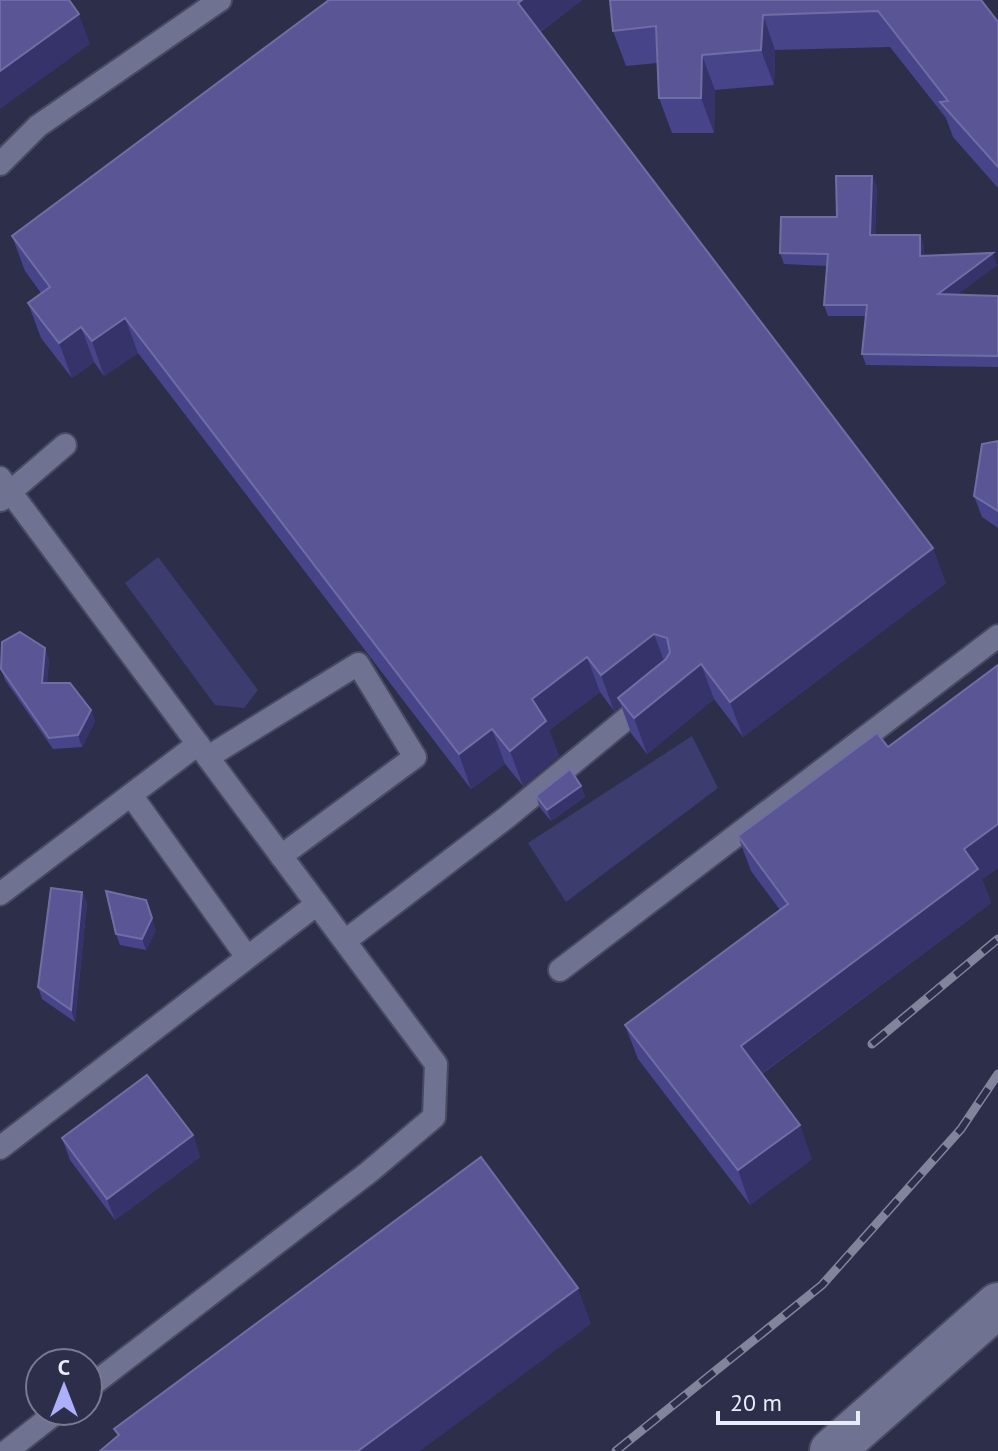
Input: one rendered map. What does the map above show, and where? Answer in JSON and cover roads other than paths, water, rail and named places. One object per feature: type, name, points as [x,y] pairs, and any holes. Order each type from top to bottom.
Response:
[{"type":"street","points":[[832,1451],[998,1305]]},
{"type":"lane","points":[[0,164],[38,126],[220,0]]},
{"type":"lane","points":[[65,445],[4,490],[436,1064],[434,1117],[369,1172],[104,1376]]},
{"type":"lane","points":[[560,970],[998,636]]},
{"type":"lane","points":[[0,894],[131,795],[358,664],[415,757],[281,856]]},
{"type":"lane","points":[[345,941],[507,817],[670,683]]},
{"type":"lane","points":[[131,795],[247,957]]},
{"type":"lane","points":[[0,1148],[317,904]]},
{"type":"lane","points":[[21,1447],[42,1427]]},
{"type":"railway","points":[[872,1044],[998,939]]},
{"type":"railway","points":[[616,1451],[822,1285],[961,1129],[998,1074]]}]
